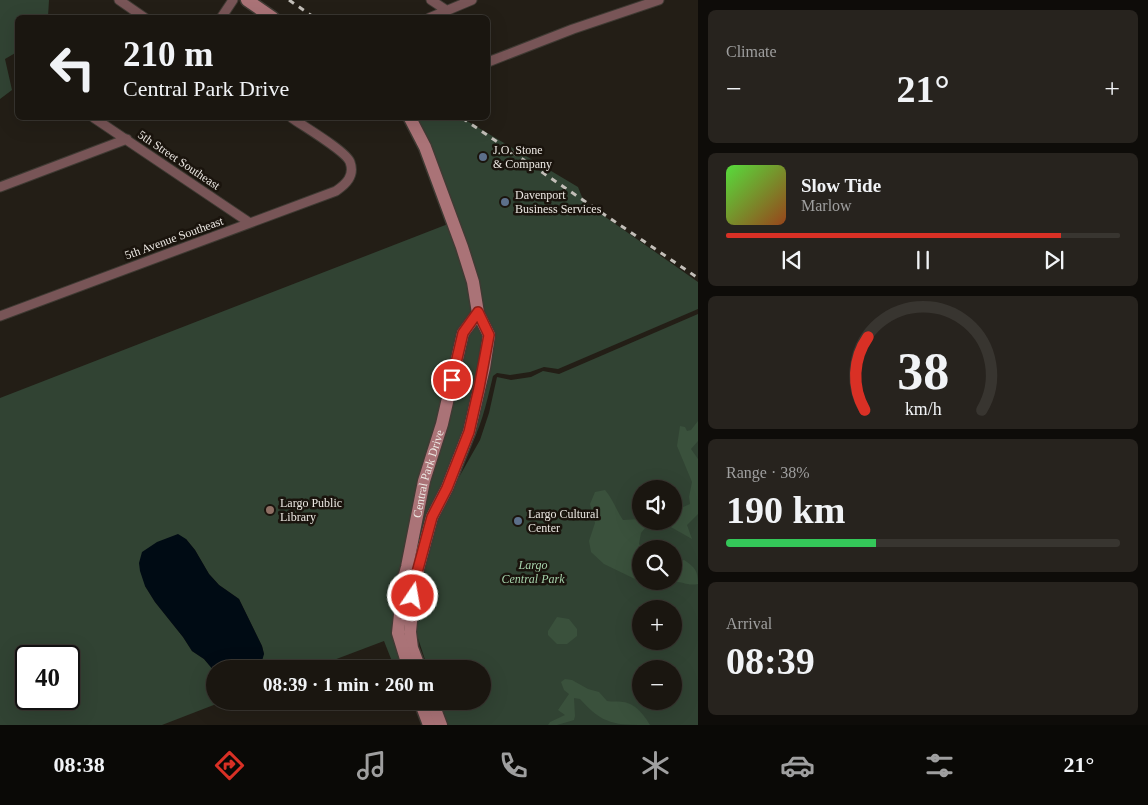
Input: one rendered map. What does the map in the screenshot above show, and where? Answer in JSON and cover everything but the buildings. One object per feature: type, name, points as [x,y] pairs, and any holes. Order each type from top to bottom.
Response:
[{"type":"street","points":[[119,0],[138,15]]},
{"type":"street","points":[[222,15],[233,0]]},
{"type":"street","points":[[247,0],[269,15]]},
{"type":"street","points":[[431,0],[446,10]]},
{"type":"street","points":[[435,15],[472,0]]},
{"type":"street","points":[[490,61],[573,29],[659,0]]},
{"type":"street","name":"5th Street Southeast","points":[[97,120],[250,223]]},
{"type":"street","name":"5th Avenue Southeast","points":[[0,316],[336,191],[346,185],[351,175],[350,162],[342,153],[295,120]]},
{"type":"street","name":"Central Park Drive","points":[[411,120],[425,147],[462,247],[473,282],[478,312],[489,335],[469,432],[447,488],[432,517],[415,580],[410,632],[412,648],[417,660]]},
{"type":"street","points":[[0,187],[127,139]]},
{"type":"street","name":"Central Park Drive","points":[[406,660],[398,633],[404,578],[424,481],[442,424],[463,333],[478,312]]},
{"type":"street","points":[[423,710],[429,725]]},
{"type":"street","points":[[435,710],[441,725]]},
{"type":"green space","points":[[0,0],[49,0],[48,15],[15,15],[15,53],[5,59],[12,90],[0,99]]},
{"type":"green space","points":[[417,120],[465,120],[578,187],[584,202],[698,282],[698,309],[558,369],[544,367],[530,372],[510,375],[497,373],[493,376],[479,426],[466,455],[489,369],[484,312],[459,220]]},
{"type":"green space","points":[[448,224],[468,283],[472,309],[453,358],[415,501],[399,576],[393,632],[401,660],[391,660],[384,641],[334,660],[260,660],[264,654],[262,646],[239,599],[219,585],[209,574],[186,539],[145,586],[192,651],[206,661],[206,708],[162,725],[0,725],[0,398]]},
{"type":"green space","name":"Largo Central Park","points":[[698,314],[698,725],[448,725],[443,710],[491,710],[491,660],[425,660],[415,629],[414,615],[428,546],[441,509],[480,440],[489,413],[497,377],[511,380],[531,377],[543,371],[559,374]]},
{"type":"green space","points":[[477,323],[484,335],[479,366],[464,429],[404,611],[429,483],[463,361],[468,336]]},
{"type":"green space","points":[[698,421],[698,441],[691,449],[698,459],[698,514],[687,525],[692,539],[676,530],[682,530],[682,508],[690,504],[689,497],[692,482],[677,446],[680,426],[685,427],[687,431],[691,430]]},
{"type":"green space","points":[[605,490],[623,520],[632,520],[632,530],[643,530],[640,540],[632,540],[632,578],[604,564],[591,552],[589,541],[595,523],[590,504],[595,492]]},
{"type":"green space","points":[[682,560],[691,565],[695,570],[698,584],[682,583]]},
{"type":"green space","points":[[557,617],[569,619],[577,629],[577,636],[567,644],[557,644],[548,635],[548,631]]},
{"type":"green space","points":[[565,679],[572,680],[588,689],[599,692],[607,701],[623,702],[632,705],[632,710],[638,710],[650,725],[628,725],[610,722],[588,708],[580,699],[574,698],[574,720],[557,725],[548,725],[550,722],[565,715],[558,710],[569,694],[564,690],[561,682]]},
{"type":"shaded area","points":[[178,534],[186,539],[209,574],[219,585],[239,599],[262,646],[264,654],[262,660],[206,661],[192,651],[155,602],[145,586],[140,571],[139,563],[142,552],[157,542]]},
{"type":"railway","points":[[289,0],[311,15]]},
{"type":"railway","points":[[465,120],[698,278]]},
{"type":"place","name":"J.O. Stone & Company","points":[[483,157]]},
{"type":"place","name":"Davenport Business Services","points":[[505,202]]},
{"type":"place","name":"Largo Public Library","points":[[270,510]]},
{"type":"place","name":"Largo Cultural Center","points":[[518,521]]},
{"type":"route","points":[[413,596],[415,580],[432,517],[447,488],[469,432],[484,368],[489,335],[478,312],[463,333],[452,380]]}]
